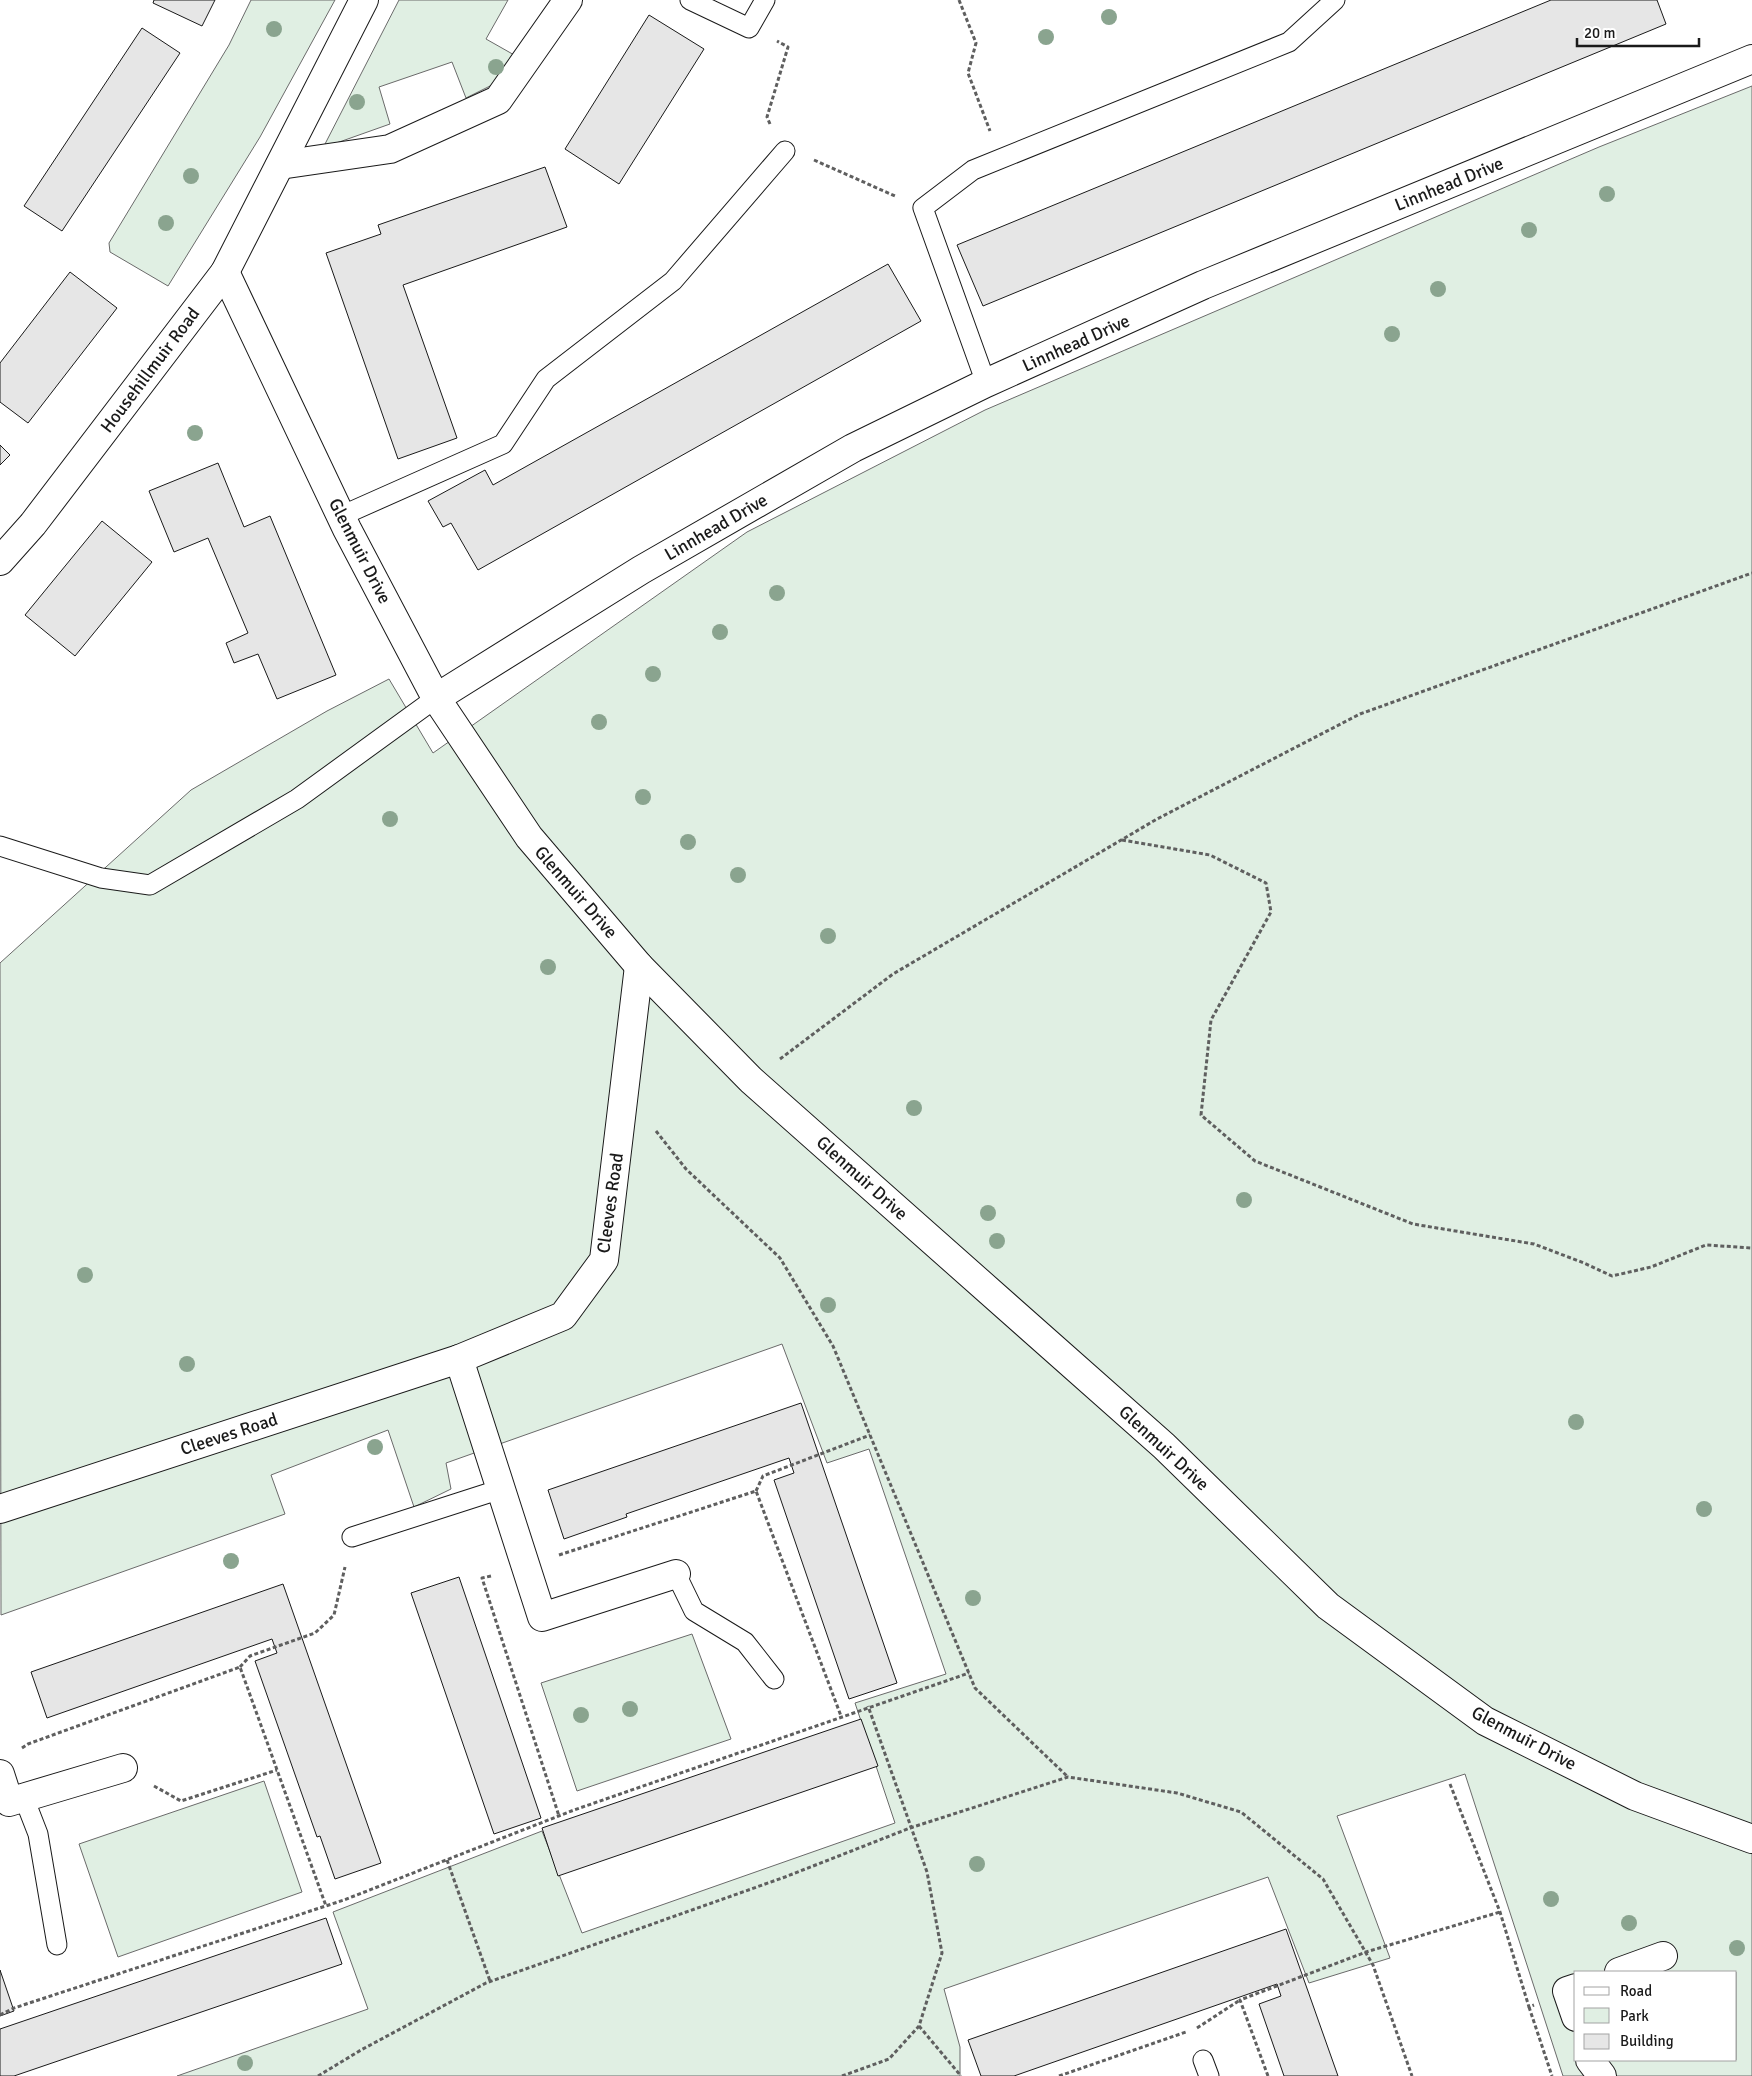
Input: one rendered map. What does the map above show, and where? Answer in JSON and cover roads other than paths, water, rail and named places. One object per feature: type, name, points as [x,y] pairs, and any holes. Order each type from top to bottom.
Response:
[{"type":"street","name":"Househillmuir Road","points":[[0,561],[33,524],[224,272],[364,0]]},
{"type":"street","points":[[280,165],[390,149],[498,100],[568,0]]},
{"type":"street","name":"Linnhead Drive","points":[[436,698],[641,570],[853,448],[986,383],[1203,286],[1752,59]]},
{"type":"street","name":"Glenmuir Drive","points":[[224,272],[341,516],[436,698],[529,837],[639,966],[751,1080],[1164,1446],[1328,1606],[1485,1721],[1635,1796],[1752,1839]]},
{"type":"street","name":"Cleeves Road","points":[[0,1509],[459,1359],[563,1316],[604,1260],[639,966]]},
{"type":"street","points":[[459,1359],[542,1617],[676,1574]]},
{"type":"street","points":[[7,1763],[9,1802],[123,1768]]},
{"type":"street","points":[[1622,1971],[1663,1956]]},
{"type":"street","points":[[1571,1990],[1574,2007]]},
{"type":"street","points":[[1591,2061],[1602,2076]]},
{"type":"lane","points":[[690,0],[749,28],[765,0]]},
{"type":"lane","points":[[986,383],[924,208],[973,170],[1289,42],[1335,0]]},
{"type":"lane","points":[[341,516],[503,444],[546,379],[673,281],[785,151]]},
{"type":"lane","points":[[0,846],[101,878],[150,885],[297,799],[436,698]]},
{"type":"lane","points":[[352,1537],[501,1489]]},
{"type":"lane","points":[[676,1574],[694,1611],[745,1642],[774,1679]]},
{"type":"lane","points":[[24,1798],[38,1834],[57,1945]]}]
